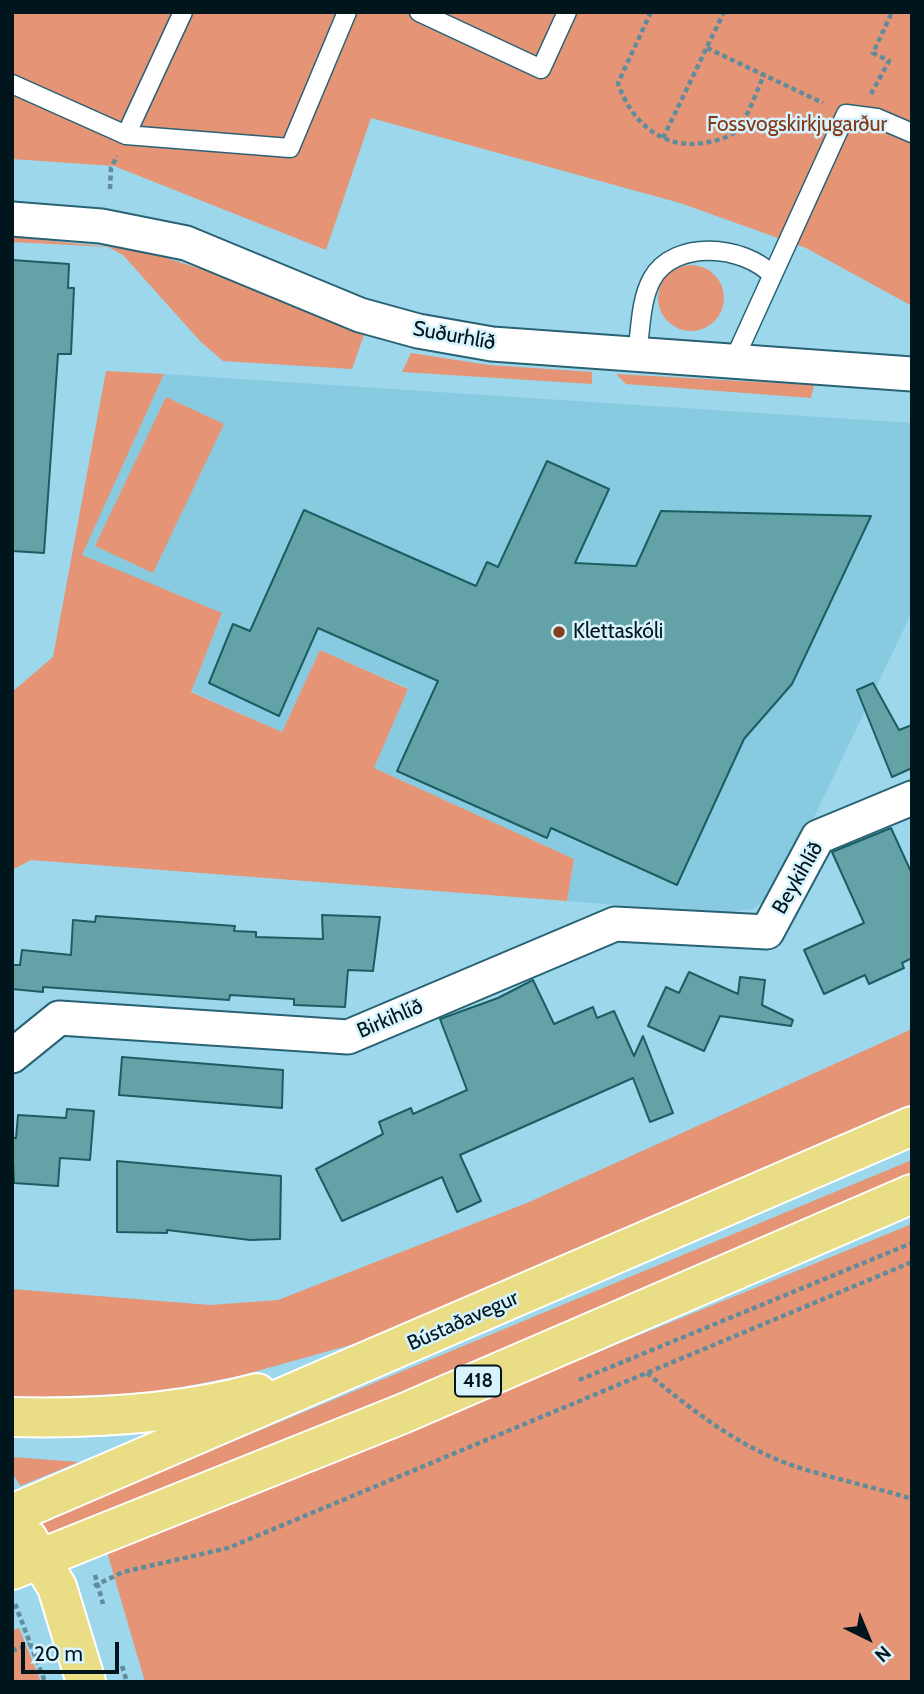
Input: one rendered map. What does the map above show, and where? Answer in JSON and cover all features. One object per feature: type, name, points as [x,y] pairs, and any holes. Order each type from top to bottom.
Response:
[{"type":"main road","name":"Bústaðavegur","points":[[12,1513],[374,1360],[912,1126]]},
{"type":"main road","name":"418","points":[[22,1578],[912,1194]]},
{"type":"main road","points":[[12,1417],[73,1419],[143,1412],[245,1396],[374,1360]]},
{"type":"main road","points":[[12,1513],[22,1578],[57,1587],[86,1682]]},
{"type":"street","name":"Suðurhlíð","points":[[12,219],[101,226],[186,243],[360,315],[418,331],[492,344],[912,374]]},
{"type":"street","name":"Beykihlíð","points":[[767,932],[818,837],[912,798]]},
{"type":"street","name":"Birkihlíð","points":[[12,1056],[60,1018],[348,1037],[615,924],[767,932]]},
{"type":"lane","points":[[126,135],[183,12]]},
{"type":"lane","points":[[12,84],[126,135],[290,148],[348,12]]},
{"type":"lane","points":[[419,12],[541,69],[567,12]]},
{"type":"lane","points":[[734,360],[772,275],[854,114],[912,133]]},
{"type":"lane","points":[[637,353],[648,289],[661,267],[670,259],[686,253],[716,251],[743,259],[772,275]]},
{"type":"path","points":[[651,12],[618,83],[634,117],[663,138],[682,144],[702,144],[720,140],[737,131],[764,75]]},
{"type":"path","points":[[663,138],[723,14],[713,12]]},
{"type":"path","points":[[707,48],[854,114],[889,61],[873,53],[892,12]]},
{"type":"path","points":[[89,1588],[124,1572],[228,1549],[912,1262]]},
{"type":"path","points":[[647,1373],[702,1419],[751,1447],[796,1467],[912,1499]]},
{"type":"path","points":[[93,1569],[101,1596]]},
{"type":"path","points":[[22,1578],[30,1644],[45,1682]]},
{"type":"path","points":[[12,1651],[30,1644]]},
{"type":"shaded area","name":"Klettaskóli","points":[[164,374],[912,423],[912,612],[786,876],[770,898],[752,909],[721,913],[567,901],[574,859],[374,768],[408,688],[320,650],[282,732],[191,691],[222,614],[81,555]]},
{"type":"green space","name":"Fossvogskirkjugarður","points":[[12,12],[912,12],[912,306],[806,248],[680,203],[371,118],[326,250],[114,166],[12,159]]},
{"type":"green space","points":[[12,237],[141,250],[214,273],[364,335],[352,369],[223,361],[200,341],[123,255],[108,247],[12,242]]},
{"type":"green space","points":[[691,265],[704,268],[714,275],[721,285],[724,298],[721,311],[714,321],[704,328],[691,331],[678,328],[668,321],[661,311],[658,298],[661,285],[668,275],[678,268]]},
{"type":"green space","points":[[411,353],[489,365],[592,372],[592,384],[402,372]]},
{"type":"green space","points":[[106,371],[164,374],[82,555],[222,613],[191,692],[282,732],[320,650],[408,689],[374,768],[574,859],[567,901],[31,860],[12,870],[12,692],[53,657]]},
{"type":"green space","points":[[616,374],[814,385],[811,398],[626,384]]},
{"type":"green space","points":[[166,397],[224,424],[153,573],[95,546]]},
{"type":"green space","points":[[912,1029],[912,1107],[379,1337],[239,1376],[152,1393],[12,1398],[12,1289],[210,1305],[278,1300],[527,1203]]},
{"type":"green space","points":[[912,1160],[912,1177],[449,1375],[49,1540],[41,1521]]},
{"type":"green space","points":[[912,1224],[912,1682],[145,1682],[107,1552]]},
{"type":"green space","points":[[12,1457],[79,1462],[20,1486],[12,1472]]},
{"type":"green space","points":[[19,1628],[41,1682],[12,1682],[12,1630]]},
{"type":"building","points":[[12,260],[69,264],[68,288],[74,288],[71,354],[58,354],[44,553],[12,551]]},
{"type":"building","points":[[547,461],[609,489],[575,563],[636,566],[661,511],[871,516],[792,684],[744,739],[677,885],[551,828],[547,838],[397,771],[438,681],[318,628],[279,716],[209,683],[233,624],[250,631],[304,510],[476,586],[487,562],[498,567]]},
{"type":"building","points":[[873,683],[899,730],[912,725],[912,768],[892,777],[857,690]]},
{"type":"building","points":[[891,828],[912,874],[912,958],[902,963],[904,968],[869,984],[865,975],[824,994],[804,950],[864,923],[832,852]]},
{"type":"building","points":[[322,915],[380,917],[373,971],[348,970],[345,1007],[294,1005],[294,999],[230,995],[229,1000],[43,987],[43,992],[12,989],[12,965],[20,965],[22,950],[71,955],[73,920],[95,922],[96,916],[235,926],[234,931],[256,932],[256,937],[323,939]]},
{"type":"building","points":[[689,972],[738,994],[740,977],[765,980],[762,1005],[793,1020],[791,1026],[720,1016],[704,1051],[648,1026],[666,987],[679,993]]},
{"type":"building","points":[[533,980],[554,1024],[593,1007],[597,1018],[614,1011],[634,1056],[643,1036],[673,1113],[650,1122],[633,1078],[460,1155],[481,1201],[457,1212],[442,1177],[342,1221],[316,1169],[383,1134],[379,1122],[411,1108],[413,1114],[467,1090],[440,1019],[498,998]]},
{"type":"building","points":[[122,1057],[283,1070],[282,1108],[119,1095]]},
{"type":"building","points":[[67,1109],[94,1111],[90,1160],[60,1158],[58,1186],[14,1183],[12,1138],[16,1138],[18,1115],[66,1118]]},
{"type":"building","points":[[117,1161],[281,1176],[280,1239],[250,1240],[167,1230],[167,1233],[117,1232]]},
{"type":"place","name":"Klettaskóli","points":[[559,632]]}]
